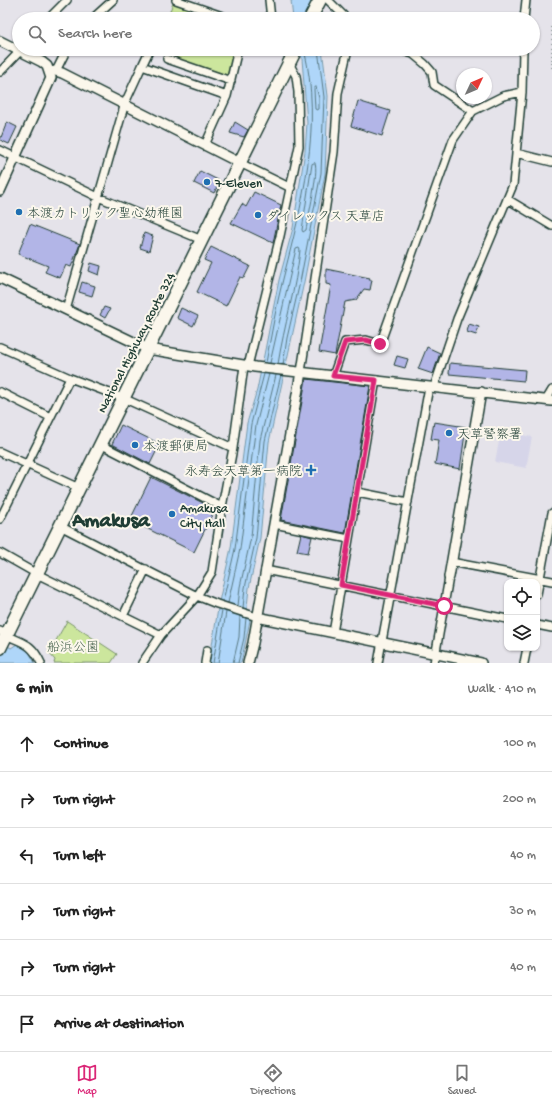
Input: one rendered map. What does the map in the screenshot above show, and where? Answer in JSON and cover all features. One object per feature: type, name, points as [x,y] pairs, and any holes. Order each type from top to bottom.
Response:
[{"type":"highway","name":"National Highway Route 324","points":[[3,638],[37,574],[292,56]]},
{"type":"street","points":[[55,12],[67,0]]},
{"type":"street","points":[[100,12],[113,0]]},
{"type":"street","points":[[176,0],[211,12]]},
{"type":"street","points":[[269,0],[270,12]]},
{"type":"street","points":[[328,0],[340,12]]},
{"type":"street","points":[[525,12],[526,0]]},
{"type":"street","points":[[0,41],[12,46]]},
{"type":"street","points":[[0,72],[15,56]]},
{"type":"street","points":[[32,56],[42,62],[53,72],[125,103],[291,188]]},
{"type":"street","points":[[0,192],[53,72],[63,56]]},
{"type":"street","points":[[66,310],[125,103],[147,56]]},
{"type":"street","points":[[205,145],[227,96],[236,56]]},
{"type":"street","points":[[142,663],[161,635],[197,596],[212,572],[222,507],[249,367],[291,188],[299,146],[300,121],[296,76],[292,56]]},
{"type":"street","points":[[248,663],[253,643],[254,616],[274,524],[301,372],[334,152],[338,93],[346,56]]},
{"type":"street","points":[[415,56],[432,72],[434,85],[473,111]]},
{"type":"street","points":[[378,663],[408,502],[432,387],[457,319],[513,185],[522,92],[523,56]]},
{"type":"street","points":[[167,60],[231,81]]},
{"type":"street","points":[[142,66],[227,96]]},
{"type":"street","points":[[333,376],[345,342],[366,340],[380,344],[453,140],[473,111],[503,96],[522,92]]},
{"type":"street","points":[[0,150],[98,197],[202,240]]},
{"type":"street","points":[[516,153],[552,162]]},
{"type":"street","points":[[507,199],[552,226]]},
{"type":"street","points":[[0,278],[148,349],[249,367],[549,400],[552,390]]},
{"type":"street","points":[[0,347],[70,378],[123,398],[234,448]]},
{"type":"street","points":[[0,519],[70,378]]},
{"type":"street","points":[[333,633],[376,380]]},
{"type":"street","points":[[0,392],[50,417]]},
{"type":"street","points":[[435,658],[481,392]]},
{"type":"street","points":[[100,444],[222,507]]},
{"type":"street","points":[[0,452],[79,488]]},
{"type":"street","points":[[357,492],[408,502]]},
{"type":"street","points":[[540,579],[550,532],[552,512]]},
{"type":"street","points":[[274,524],[349,539]]},
{"type":"street","points":[[60,526],[197,596],[217,604],[254,616],[382,643],[435,658],[481,663]]},
{"type":"street","points":[[0,553],[37,574],[161,635]]},
{"type":"street","points":[[452,562],[552,581]]},
{"type":"street","points":[[123,616],[146,569]]},
{"type":"street","points":[[265,570],[504,618]]},
{"type":"street","points":[[540,626],[552,628]]},
{"type":"street","points":[[3,638],[29,645],[36,652],[41,663]]},
{"type":"street","points":[[205,663],[207,650]]},
{"type":"street","points":[[524,663],[526,651]]},
{"type":"path","points":[[552,27],[552,71]]},
{"type":"shaded area","points":[[501,431],[532,437],[526,468],[495,462]]},
{"type":"green space","points":[[173,3],[198,12],[170,12]]},
{"type":"green space","points":[[167,56],[232,56],[227,77]]},
{"type":"green space","name":"船浜公園","points":[[67,621],[117,654],[111,663],[54,663],[55,660],[49,653]]},
{"type":"water","points":[[291,0],[310,0],[313,12],[292,12]]},
{"type":"water","points":[[301,56],[323,56],[328,96],[325,174],[304,282],[269,442],[260,538],[249,588],[247,607],[250,620],[241,663],[209,663],[220,597],[231,548],[247,423],[257,390],[279,280],[293,228],[305,151],[307,123]]},
{"type":"water","points":[[0,641],[11,648],[17,644],[29,652],[35,663],[0,663]]},
{"type":"building","points":[[358,101],[390,111],[382,136],[351,126]]},
{"type":"building","points":[[7,122],[17,127],[9,144],[0,140]]},
{"type":"building","points":[[235,122],[248,130],[244,137],[230,133]]},
{"type":"building","name":"7-Eleven","points":[[200,171],[220,181],[214,193],[194,183]]},
{"type":"building","name":"ダイレックス 天草店","points":[[254,192],[281,205],[273,243],[231,223],[242,204],[246,207]]},
{"type":"building","points":[[30,224],[80,244],[71,267],[66,265],[60,278],[45,272],[48,266],[18,254]]},
{"type":"building","points":[[144,233],[153,236],[149,251],[140,248]]},
{"type":"building","points":[[211,247],[250,266],[244,278],[240,277],[226,306],[197,292],[211,263],[204,260]]},
{"type":"building","points":[[91,263],[101,266],[99,275],[89,271]]},
{"type":"building","points":[[326,269],[370,278],[369,280],[372,280],[370,290],[364,289],[356,300],[345,302],[335,355],[319,352],[331,285],[326,284]]},
{"type":"building","points":[[82,282],[95,286],[92,296],[79,292]]},
{"type":"building","points":[[104,307],[110,309],[105,318],[100,315]]},
{"type":"building","points":[[181,308],[198,316],[193,326],[177,318]]},
{"type":"building","points":[[469,324],[479,327],[476,335],[467,332]]},
{"type":"building","points":[[427,347],[440,353],[433,374],[418,369]]},
{"type":"building","points":[[397,356],[408,359],[405,368],[394,365]]},
{"type":"building","points":[[450,363],[525,370],[524,381],[449,374]]},
{"type":"building","name":"永寿会天草第一病院","points":[[306,379],[370,386],[345,533],[281,520]]},
{"type":"building","points":[[434,422],[466,427],[460,469],[435,464],[439,440],[431,439]]},
{"type":"building","name":"本渡郵便局","points":[[121,425],[160,444],[150,464],[112,444]]},
{"type":"building","name":"Amakusa City Hall","points":[[151,477],[215,509],[194,552],[130,520]]},
{"type":"building","points":[[301,534],[312,537],[308,553],[297,551]]},
{"type":"place","name":"7-Eleven","points":[[207,182]]},
{"type":"place","name":"本渡カトリック聖心幼稚園","points":[[19,212]]},
{"type":"place","name":"ダイレックス 天草店","points":[[258,215]]},
{"type":"place","name":"天草警察署","points":[[449,433]]},
{"type":"place","name":"本渡郵便局","points":[[135,445]]},
{"type":"place","name":"永寿会天草第一病院","points":[[311,470]]},
{"type":"place","name":"Amakusa City Hall","points":[[172,514]]},
{"type":"district","name":"Amakusa","points":[[111,519]]},
{"type":"route","points":[[380,344],[366,340],[345,342],[335,366],[333,376],[376,380],[341,585],[444,606]]}]
